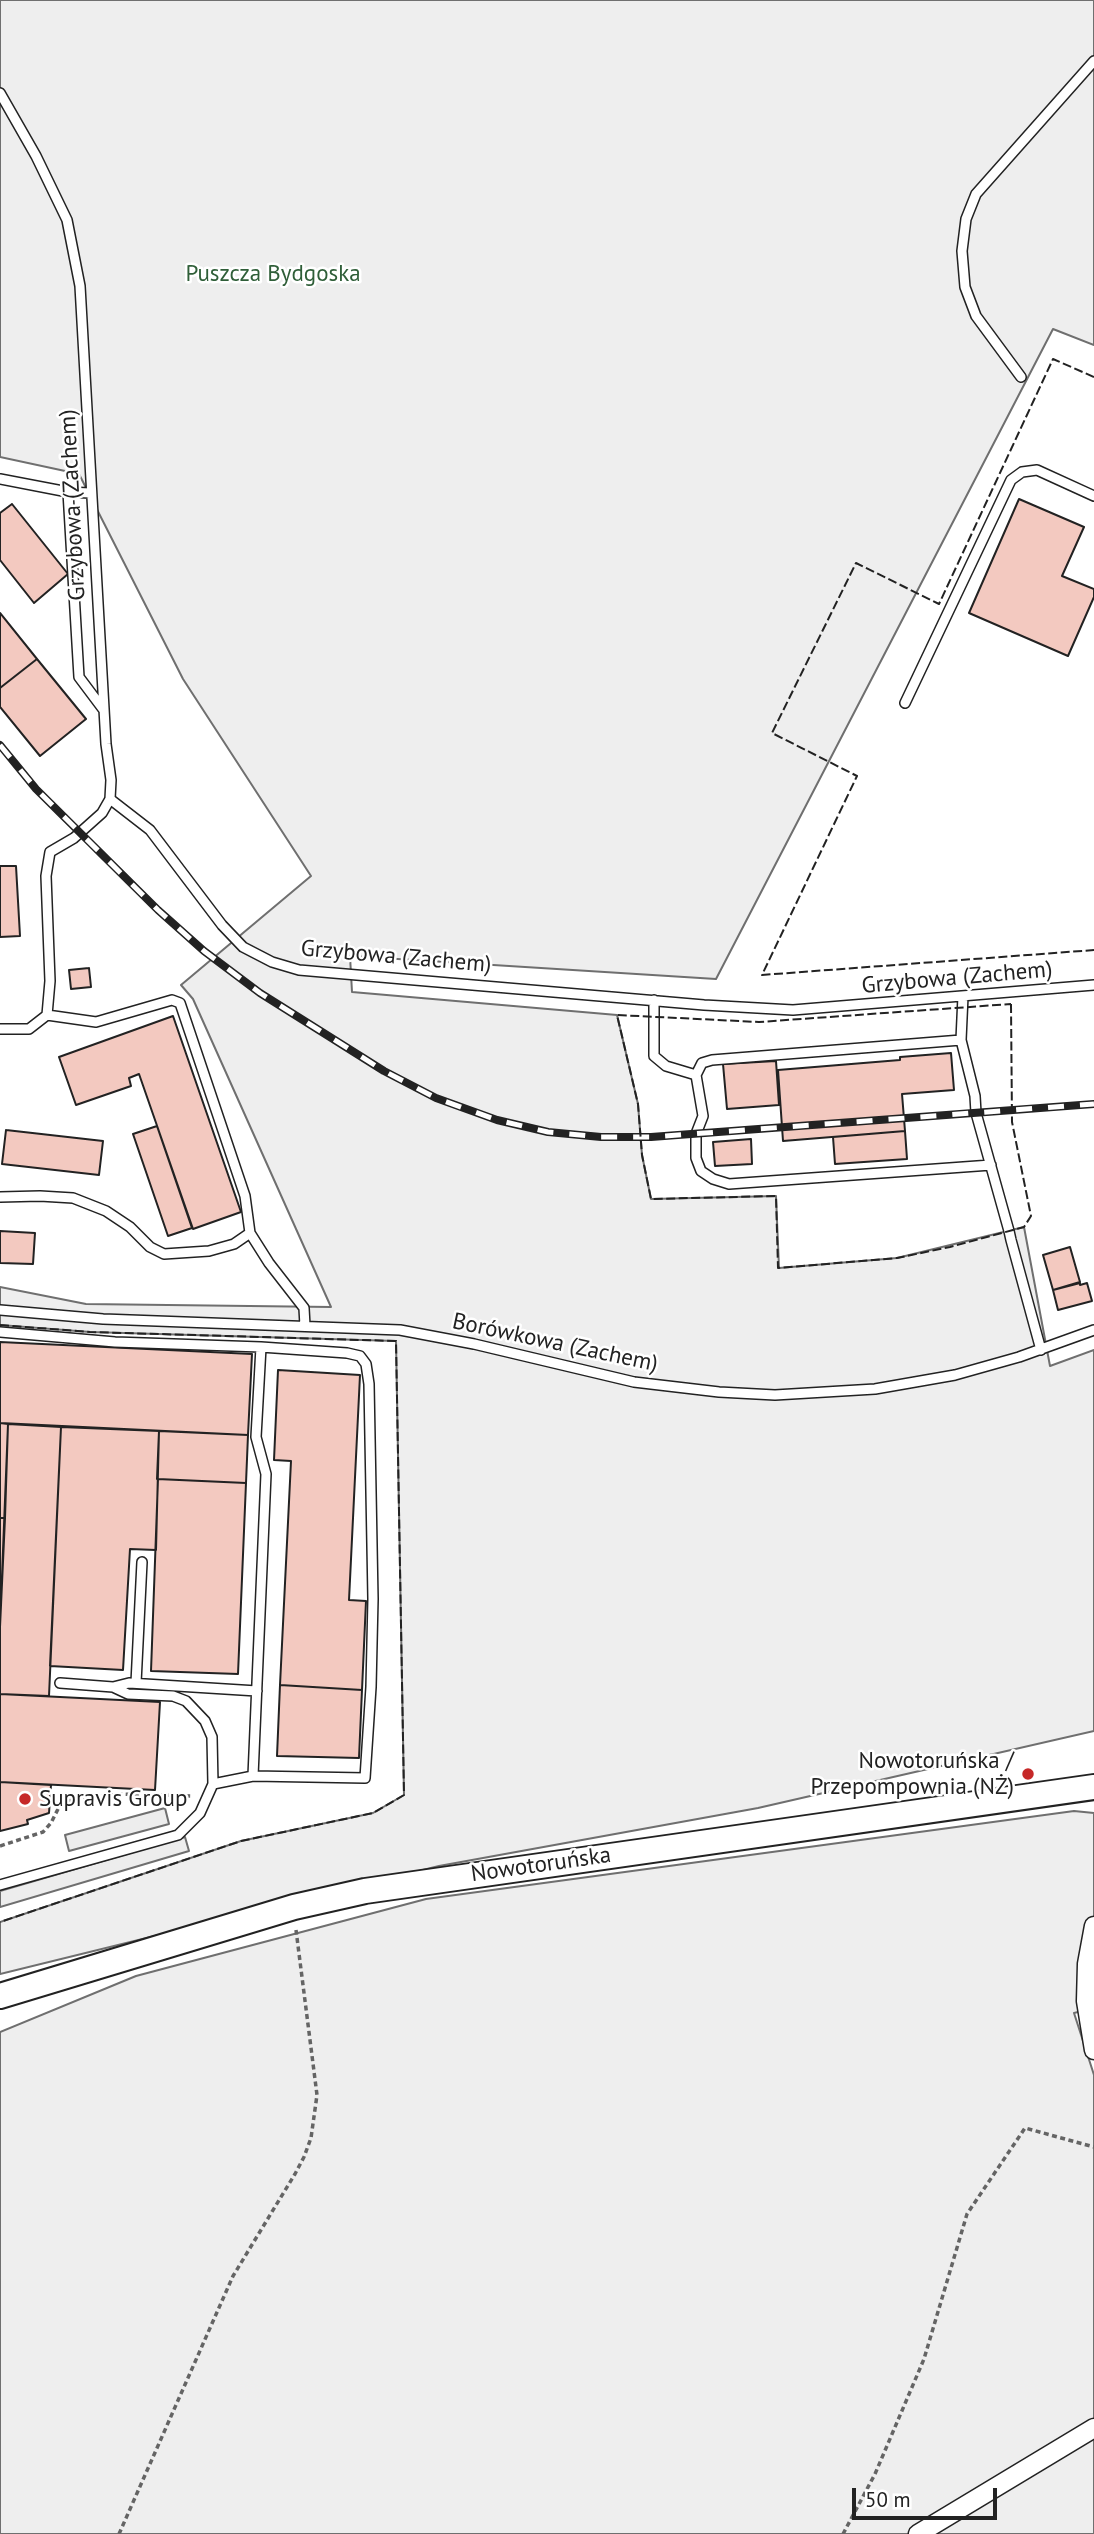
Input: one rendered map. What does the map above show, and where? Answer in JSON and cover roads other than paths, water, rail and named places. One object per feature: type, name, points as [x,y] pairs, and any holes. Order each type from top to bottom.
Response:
[{"type":"main road","name":"Nowotoruńska","points":[[0,1996],[294,1907],[365,1891],[1094,1787]]},
{"type":"street","points":[[1094,1926],[1087,1964],[1086,2001],[1094,2050]]},
{"type":"street","points":[[918,2534],[1094,2428]]},
{"type":"lane","points":[[1021,377],[976,316],[965,287],[962,251],[967,219],[976,194],[1094,61]]},
{"type":"lane","name":"Grzybowa (Zachem)","points":[[0,93],[36,156],[67,220],[80,286],[103,709],[111,780],[110,799],[150,830],[222,925],[243,947],[272,962],[299,970],[793,1010],[1094,985]]},
{"type":"lane","points":[[905,703],[1011,480],[1022,472],[1037,470],[1094,496]]},
{"type":"lane","points":[[0,479],[68,492],[90,493]]},
{"type":"lane","points":[[68,492],[79,677],[103,709]]},
{"type":"lane","points":[[47,1015],[50,981],[46,876],[50,852],[74,838],[102,813],[110,799]]},
{"type":"lane","points":[[963,996],[961,1040],[975,1096],[976,1113],[1041,1350]]},
{"type":"lane","points":[[0,1029],[29,1029],[47,1015],[96,1022],[172,1000],[180,1003],[245,1196],[250,1233],[269,1263],[304,1308],[305,1326]]},
{"type":"lane","points":[[654,1000],[654,1056],[666,1066],[696,1075]]},
{"type":"lane","points":[[961,1040],[712,1060],[702,1063],[696,1075],[703,1116],[696,1134],[696,1158],[701,1171],[713,1179],[729,1184],[991,1165]]},
{"type":"lane","points":[[0,1197],[73,1198],[106,1211],[131,1227],[150,1247],[164,1254],[209,1251],[234,1244],[250,1233]]},
{"type":"lane","name":"Borówkowa (Zachem)","points":[[0,1310],[90,1318],[400,1330],[474,1343],[634,1382],[719,1392],[775,1395],[875,1389],[955,1375],[1041,1350],[1094,1330]]},
{"type":"lane","points":[[0,1332],[115,1342],[347,1353],[360,1356],[366,1364],[369,1384],[373,1599],[372,1687],[365,1778],[253,1776],[213,1784]]},
{"type":"lane","points":[[253,1776],[265,1475],[256,1437],[261,1347]]},
{"type":"lane","points":[[136,1684],[142,1562]]},
{"type":"lane","points":[[60,1683],[257,1691]]},
{"type":"lane","points":[[0,1885],[178,1835],[200,1813],[213,1784],[212,1737],[205,1721],[186,1700],[173,1696],[128,1694],[113,1687]]},
{"type":"railway","points":[[0,745],[36,789],[158,910],[204,951],[260,993],[384,1071],[436,1098],[497,1120],[548,1132],[601,1137],[651,1137],[1094,1104]]},
{"type":"place","name":"Nowotoruńska / Przepompownia (NŻ)","points":[[1028,1774]]},
{"type":"place","name":"Supravis Group","points":[[25,1799]]},
{"type":"park label","name":"Puszcza Bydgoska","points":[[273,274]]}]
